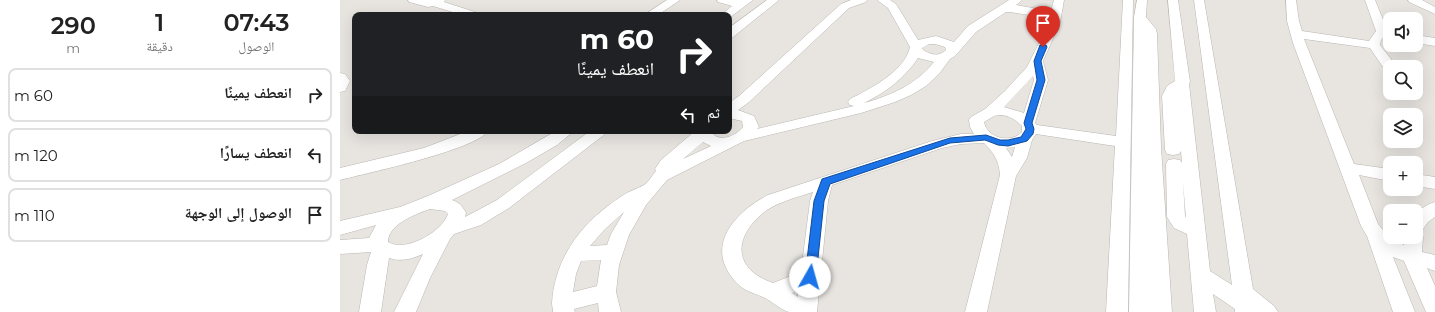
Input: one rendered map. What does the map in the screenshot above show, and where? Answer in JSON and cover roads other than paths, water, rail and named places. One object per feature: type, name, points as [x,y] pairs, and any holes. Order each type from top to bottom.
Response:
[{"type":"street","points":[[413,0],[426,4],[437,1],[466,12]]},
{"type":"street","points":[[655,12],[674,0]]},
{"type":"street","points":[[669,12],[687,0]]},
{"type":"street","points":[[722,0],[745,2]]},
{"type":"street","points":[[732,32],[774,0]]},
{"type":"street","points":[[732,108],[744,99],[847,3],[862,0]]},
{"type":"street","points":[[882,0],[900,13],[916,30],[952,47],[948,55]]},
{"type":"street","points":[[895,0],[916,48],[924,57],[934,58],[948,55]]},
{"type":"street","points":[[606,292],[563,308],[565,278],[575,254],[595,227],[616,208],[656,181],[744,130],[895,98],[907,92],[927,78],[967,33],[981,22],[1017,0]]},
{"type":"street","points":[[1037,0],[1035,7],[1036,12],[1049,33]]},
{"type":"street","points":[[938,144],[960,133],[976,120],[990,112],[1018,86],[1037,61],[1049,33],[1053,28],[1059,0]]},
{"type":"street","points":[[1117,312],[1128,0]]},
{"type":"street","points":[[1140,312],[1140,17],[1142,0]]},
{"type":"street","points":[[1173,0],[1183,82],[1182,158],[1176,217],[1180,223],[1195,230],[1205,312]]},
{"type":"street","points":[[1199,0],[1245,304]]},
{"type":"street","points":[[1291,0],[1296,34],[1370,226],[1376,235],[1386,245],[1412,257],[1435,263]]},
{"type":"street","points":[[1370,0],[1381,30],[1383,32]]},
{"type":"street","points":[[1413,0],[1435,11]]},
{"type":"street","points":[[731,12],[745,2]]},
{"type":"street","points":[[1002,9],[1015,8],[1048,15],[1056,14]]},
{"type":"street","points":[[1140,17],[1150,29],[1151,34],[1154,154],[1161,312]]},
{"type":"street","points":[[854,106],[894,79],[912,59],[916,48],[921,42],[967,33]]},
{"type":"street","points":[[1296,34],[1374,45]]},
{"type":"street","points":[[1383,35],[1375,39],[1374,45],[1385,60]]},
{"type":"street","points":[[1423,40],[1435,42]]},
{"type":"street","points":[[1008,175],[1021,158],[1041,80],[1037,61]]},
{"type":"street","points":[[340,77],[343,81],[340,88]]},
{"type":"street","points":[[744,99],[744,130]]},
{"type":"street","points":[[990,112],[998,111],[1016,114],[1027,130]]},
{"type":"street","points":[[732,117],[744,130]]},
{"type":"street","points":[[976,120],[977,130],[998,147],[1005,156],[1008,166],[1008,175],[976,312]]},
{"type":"street","points":[[706,134],[710,140],[729,142],[744,130]]},
{"type":"street","points":[[802,312],[773,292],[759,287],[747,280],[738,270],[733,260],[731,249],[733,237],[738,226],[746,216],[764,203],[938,144],[961,139],[988,139],[1008,143],[1027,130],[1123,142]]},
{"type":"street","points":[[340,165],[431,141],[450,134]]},
{"type":"street","points":[[340,174],[436,149],[474,134]]},
{"type":"street","points":[[340,228],[431,203],[527,157],[558,134]]},
{"type":"street","points":[[340,247],[380,246],[389,251],[398,252],[409,251],[432,243],[446,233],[475,220],[503,204],[596,134]]},
{"type":"street","points":[[610,312],[606,292],[607,278],[613,252],[629,217],[667,164],[702,134]]},
{"type":"street","points":[[1154,154],[1182,158]]},
{"type":"street","points":[[1347,168],[1383,174]]},
{"type":"street","points":[[1423,181],[1435,183]]},
{"type":"street","points":[[806,312],[821,194],[826,182]]},
{"type":"street","points":[[784,195],[804,198],[813,202],[819,208]]},
{"type":"street","points":[[405,312],[420,278],[446,233],[458,216],[457,210],[453,206],[446,203],[431,203]]},
{"type":"street","points":[[1423,217],[1435,208]]},
{"type":"street","points":[[370,312],[380,246],[378,238],[388,223],[406,211]]},
{"type":"street","points":[[1376,235],[1406,311]]},
{"type":"street","points":[[1413,244],[1412,257],[1435,309]]},
{"type":"street","points":[[575,254],[613,252]]},
{"type":"street","points":[[1201,275],[1245,304],[1267,312]]},
{"type":"street","points":[[773,292],[810,277]]}]
